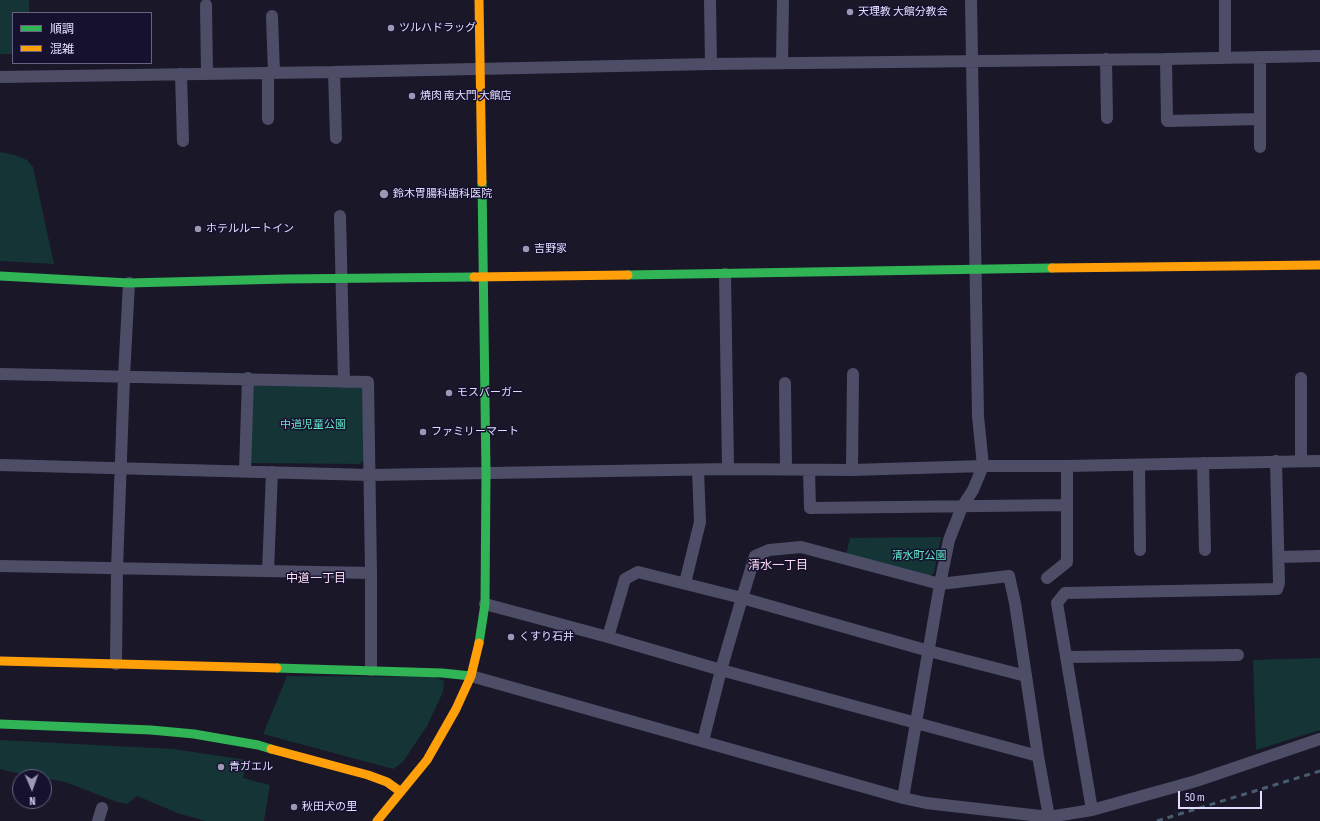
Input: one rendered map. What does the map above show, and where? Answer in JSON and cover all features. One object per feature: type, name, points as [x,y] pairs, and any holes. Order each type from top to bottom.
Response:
[{"type":"street","points":[[377,821],[427,760],[456,709],[471,676],[478,649],[485,604],[486,473],[479,0]]},
{"type":"street","points":[[710,0],[711,64]]},
{"type":"street","points":[[782,63],[783,0]]},
{"type":"street","points":[[903,798],[949,540],[962,507],[973,490],[983,466],[978,416],[971,0]]},
{"type":"street","points":[[1225,0],[1225,57]]},
{"type":"street","points":[[206,5],[207,74]]},
{"type":"street","points":[[268,119],[271,73],[272,16]]},
{"type":"street","points":[[0,77],[711,64],[1320,56]]},
{"type":"street","points":[[1260,57],[1260,147]]},
{"type":"street","points":[[1166,59],[1167,121],[1260,119]]},
{"type":"street","points":[[1106,60],[1107,118]]},
{"type":"street","points":[[334,72],[336,138]]},
{"type":"street","points":[[181,74],[183,141]]},
{"type":"street","points":[[340,216],[344,382]]},
{"type":"street","points":[[0,276],[129,283],[1320,265]]},
{"type":"street","points":[[725,274],[728,469]]},
{"type":"street","points":[[116,664],[117,569],[129,283]]},
{"type":"street","points":[[0,374],[248,378],[368,382],[371,670]]},
{"type":"street","points":[[852,470],[853,374]]},
{"type":"street","points":[[245,471],[248,378]]},
{"type":"street","points":[[1301,378],[1301,461]]},
{"type":"street","points":[[784,383],[786,468]]},
{"type":"street","points":[[1092,810],[1057,603],[1065,593],[1278,589],[1279,557],[1276,461]]},
{"type":"street","points":[[0,465],[370,475],[786,468],[809,470],[852,470],[983,466],[1139,465],[1320,461]]},
{"type":"street","points":[[1203,463],[1205,550]]},
{"type":"street","points":[[1139,465],[1140,550]]},
{"type":"street","points":[[1047,578],[1067,562],[1067,466]]},
{"type":"street","points":[[685,584],[700,522],[698,470]]},
{"type":"street","points":[[809,470],[810,508],[1067,505]]},
{"type":"street","points":[[268,571],[272,472]]},
{"type":"street","points":[[703,741],[721,670],[756,556],[769,550],[801,547],[940,584],[1009,576],[1015,603],[1038,756],[1049,817]]},
{"type":"street","points":[[1279,557],[1320,556]]},
{"type":"street","points":[[0,566],[371,573]]},
{"type":"street","points":[[608,637],[625,579],[638,572],[742,598],[929,651],[1026,676]]},
{"type":"street","points":[[485,604],[1038,756]]},
{"type":"street","points":[[1066,657],[1238,655]]},
{"type":"street","points":[[0,661],[371,670],[442,673],[471,676],[903,798],[999,816],[1049,817],[1092,810],[1196,781],[1320,739]]},
{"type":"street","points":[[0,724],[151,730],[194,734],[225,739],[258,746],[368,775],[387,782],[401,792]]},
{"type":"street","points":[[98,821],[102,808]]},
{"type":"green space","points":[[0,0],[29,0],[29,12],[12,12],[12,54],[0,54]]},
{"type":"green space","points":[[0,152],[15,155],[27,160],[33,167],[54,264],[0,261]]},
{"type":"green space","name":"中道児童公園","points":[[256,385],[363,387],[364,460],[360,464],[250,463],[251,388]]},
{"type":"green space","name":"清水町公園","points":[[941,537],[934,573],[928,577],[846,554],[850,538]]},
{"type":"green space","points":[[1320,658],[1320,730],[1256,750],[1253,660]]},
{"type":"green space","points":[[287,676],[435,677],[444,681],[443,692],[427,726],[403,762],[393,769],[263,734]]},
{"type":"green space","points":[[0,740],[173,749],[247,760],[243,778],[270,785],[264,821],[206,821],[180,814],[137,796],[127,804],[117,802],[65,782],[52,780],[52,769],[12,769],[12,772],[0,769]]},
{"type":"railway","points":[[1157,821],[1320,771]]},
{"type":"traffic: fast","points":[[479,643],[485,604],[486,473],[482,182]]},
{"type":"traffic: fast","points":[[628,275],[1052,268]]},
{"type":"traffic: fast","points":[[0,276],[129,283],[285,279],[474,277]]},
{"type":"traffic: fast","points":[[277,668],[442,673],[471,676]]},
{"type":"traffic: fast","points":[[0,724],[151,730],[194,734],[258,745],[271,749]]},
{"type":"traffic: slow","points":[[479,0],[482,182]]},
{"type":"traffic: slow","points":[[1052,268],[1320,265]]},
{"type":"traffic: slow","points":[[474,277],[628,275]]},
{"type":"traffic: slow","points":[[377,821],[427,760],[456,709],[471,676],[479,643]]},
{"type":"traffic: slow","points":[[0,661],[277,668]]},
{"type":"traffic: slow","points":[[271,749],[368,775],[387,782],[401,792]]},
{"type":"place","name":"天理教 大館分教会","points":[[850,12]]},
{"type":"place","name":"ツルハドラッグ","points":[[391,28]]},
{"type":"place","name":"焼肉 南大門 大館店","points":[[412,96]]},
{"type":"place","name":"鈴木胃腸科歯科医院","points":[[384,194]]},
{"type":"place","name":"ホテルルートイン","points":[[198,229]]},
{"type":"place","name":"吉野家","points":[[526,249]]},
{"type":"place","name":"モスバーガー","points":[[449,393]]},
{"type":"place","name":"ファミリーマート","points":[[423,432]]},
{"type":"place","name":"くすり石井","points":[[511,637]]},
{"type":"place","name":"青ガエル","points":[[221,767]]},
{"type":"place","name":"秋田犬の里","points":[[294,807]]},
{"type":"district","name":"清水一丁目","points":[[778,566]]},
{"type":"district","name":"中道一丁目","points":[[316,579]]}]
